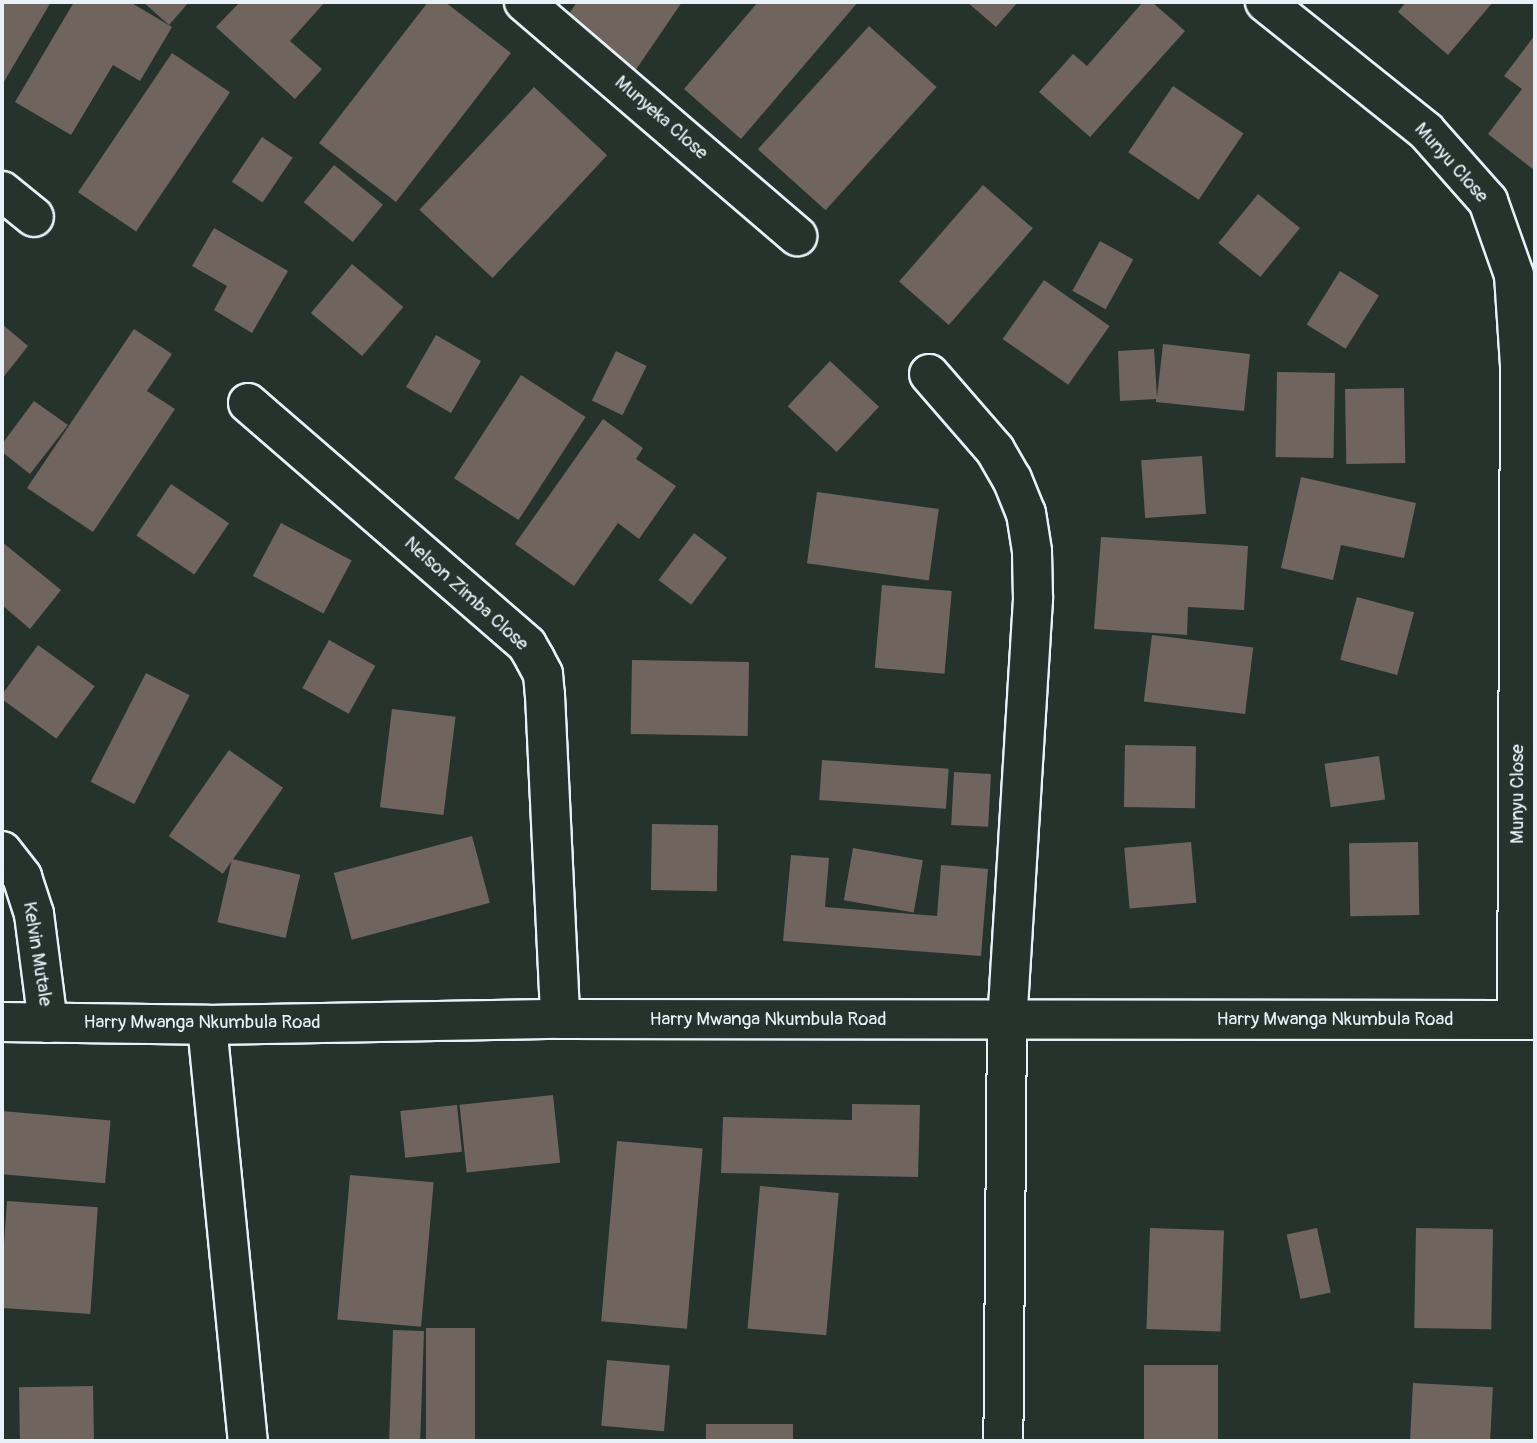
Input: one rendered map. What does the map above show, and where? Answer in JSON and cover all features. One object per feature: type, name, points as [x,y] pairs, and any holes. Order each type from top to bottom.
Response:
[{"type":"street","name":"Munyeka Close","points":[[524,2],[797,236]]},
{"type":"street","name":"Munyu Close","points":[[1265,2],[1426,131],[1488,201],[1514,275],[1520,365],[1526,1020]]},
{"type":"street","points":[[2,191],[34,217]]},
{"type":"street","points":[[929,374],[995,450],[1012,479],[1026,513],[1032,552],[1033,599],[1007,1020],[1003,1441]]},
{"type":"street","name":"Nelson Zimba Close","points":[[248,402],[527,645],[543,674],[560,1019]]},
{"type":"street","name":"Kelvin Mutale","points":[[2,851],[22,877],[34,914],[48,1023]]},
{"type":"street","name":"Harry Mwanga Nkumbula Road","points":[[2,1022],[207,1025],[560,1019],[1526,1020]]},
{"type":"street","points":[[207,1025],[248,1441]]},
{"type":"building","points":[[2,2],[51,2],[2,85]]},
{"type":"building","points":[[74,2],[130,2],[172,27],[140,81],[113,65],[71,135],[15,102]]},
{"type":"building","points":[[143,2],[189,2],[169,25]]},
{"type":"building","points":[[240,2],[325,2],[290,41],[322,69],[295,99],[216,27]]},
{"type":"building","points":[[428,2],[445,2],[511,53],[396,202],[319,143]]},
{"type":"building","points":[[577,2],[682,2],[635,71],[563,23]]},
{"type":"building","points":[[758,2],[858,2],[741,139],[684,89]]},
{"type":"building","points":[[967,2],[1018,2],[996,27]]},
{"type":"building","points":[[1143,2],[1152,2],[1185,31],[1090,137],[1039,92],[1073,54],[1087,66]]},
{"type":"building","points":[[1406,2],[1493,2],[1448,55],[1398,12]]},
{"type":"building","points":[[869,26],[937,87],[826,210],[758,149]]},
{"type":"building","points":[[1535,35],[1534,170],[1488,134],[1522,89],[1504,76]]},
{"type":"building","points":[[172,53],[230,92],[136,231],[78,192]]},
{"type":"building","points":[[1173,86],[1243,134],[1199,200],[1128,152]]},
{"type":"building","points":[[534,87],[607,155],[493,278],[419,210]]},
{"type":"building","points":[[262,137],[293,158],[262,202],[232,182]]},
{"type":"building","points":[[334,165],[383,205],[353,242],[304,202]]},
{"type":"building","points":[[983,185],[1033,228],[949,325],[899,282]]},
{"type":"building","points":[[1258,194],[1300,228],[1260,277],[1218,243]]},
{"type":"building","points":[[214,228],[288,271],[252,333],[214,310],[227,286],[192,266]]},
{"type":"building","points":[[1100,241],[1133,259],[1106,309],[1072,291]]},
{"type":"building","points":[[352,264],[403,307],[362,356],[311,313]]},
{"type":"building","points":[[1340,271],[1379,295],[1346,349],[1307,324]]},
{"type":"building","points":[[1044,280],[1110,326],[1068,385],[1003,339]]},
{"type":"building","points":[[2,324],[28,346],[2,379]]},
{"type":"building","points":[[134,329],[172,354],[147,391],[175,409],[93,532],[27,488]]},
{"type":"building","points":[[436,335],[481,361],[451,413],[406,387]]},
{"type":"building","points":[[1163,344],[1250,354],[1244,411],[1156,402],[1156,399],[1120,401],[1118,351],[1154,349],[1157,397]]},
{"type":"building","points":[[616,351],[647,366],[622,415],[592,400]]},
{"type":"building","points":[[830,361],[879,407],[837,452],[788,406]]},
{"type":"building","points":[[1277,372],[1335,373],[1334,458],[1276,457]]},
{"type":"building","points":[[521,375],[586,417],[519,520],[454,478]]},
{"type":"building","points":[[1404,388],[1405,463],[1346,464],[1345,389]]},
{"type":"building","points":[[34,401],[68,425],[30,474],[2,452],[2,444]]},
{"type":"building","points":[[603,419],[643,448],[636,459],[676,486],[639,539],[618,523],[574,586],[515,544]]},
{"type":"building","points":[[1202,456],[1206,514],[1145,518],[1141,460]]},
{"type":"building","points":[[1301,477],[1416,503],[1404,558],[1341,545],[1333,580],[1281,568]]},
{"type":"building","points":[[171,484],[229,523],[194,575],[136,535]]},
{"type":"building","points":[[817,492],[939,509],[929,580],[807,563]]},
{"type":"building","points":[[281,523],[352,561],[323,614],[253,576]]},
{"type":"building","points":[[694,533],[727,558],[691,605],[658,580]]},
{"type":"building","points":[[1101,537],[1248,546],[1244,610],[1188,607],[1187,635],[1094,629]]},
{"type":"building","points":[[2,542],[61,590],[30,629],[2,605]]},
{"type":"building","points":[[882,585],[952,591],[944,674],[875,668]]},
{"type":"building","points":[[1357,597],[1414,612],[1397,675],[1340,660]]},
{"type":"building","points":[[1152,635],[1253,647],[1245,714],[1144,702]]},
{"type":"building","points":[[329,640],[375,666],[349,714],[302,688]]},
{"type":"building","points":[[38,645],[95,686],[56,739],[2,699],[2,695]]},
{"type":"building","points":[[632,660],[749,662],[748,736],[631,734]]},
{"type":"building","points":[[146,673],[190,695],[134,804],[91,782]]},
{"type":"building","points":[[392,709],[456,717],[443,815],[380,807]]},
{"type":"building","points":[[1125,745],[1196,746],[1195,808],[1124,807]]},
{"type":"building","points":[[229,750],[283,788],[223,874],[169,836]]},
{"type":"building","points":[[1379,756],[1385,800],[1331,807],[1325,764]]},
{"type":"building","points":[[822,760],[949,769],[946,809],[819,800]]},
{"type":"building","points":[[954,772],[991,774],[988,827],[951,825]]},
{"type":"building","points":[[652,824],[718,825],[717,891],[651,890]]},
{"type":"building","points":[[472,836],[490,903],[352,940],[334,873]]},
{"type":"building","points":[[1191,842],[1196,903],[1130,909],[1124,848]]},
{"type":"building","points":[[1418,842],[1419,915],[1350,916],[1349,843]]},
{"type":"building","points":[[853,848],[923,860],[914,913],[844,900]]},
{"type":"building","points":[[791,855],[829,858],[825,907],[937,916],[941,865],[988,869],[981,956],[783,941]]},
{"type":"building","points":[[232,859],[300,875],[286,938],[217,922]]},
{"type":"building","points":[[553,1095],[560,1163],[467,1172],[460,1105]]},
{"type":"building","points":[[852,1104],[920,1105],[918,1177],[721,1173],[723,1117],[852,1120]]},
{"type":"building","points":[[457,1105],[462,1152],[405,1158],[400,1111]]},
{"type":"building","points":[[2,1111],[111,1120],[105,1183],[2,1174]]},
{"type":"building","points":[[617,1141],[703,1148],[687,1329],[601,1321]]},
{"type":"building","points":[[350,1175],[434,1182],[421,1327],[337,1319]]},
{"type":"building","points":[[760,1186],[839,1193],[826,1335],[748,1328]]},
{"type":"building","points":[[7,1201],[98,1207],[90,1314],[2,1308]]},
{"type":"building","points":[[1150,1228],[1224,1231],[1220,1332],[1146,1329]]},
{"type":"building","points":[[1317,1228],[1331,1293],[1300,1299],[1287,1234]]},
{"type":"building","points":[[1416,1228],[1493,1229],[1491,1329],[1414,1328]]},
{"type":"building","points":[[426,1328],[475,1328],[475,1441],[426,1441]]},
{"type":"building","points":[[393,1330],[424,1331],[420,1441],[389,1441]]},
{"type":"building","points":[[607,1360],[670,1365],[664,1431],[601,1426]]},
{"type":"building","points":[[1144,1365],[1218,1365],[1218,1441],[1144,1441]]},
{"type":"building","points":[[1413,1383],[1493,1387],[1490,1441],[1410,1441]]},
{"type":"building","points":[[93,1386],[94,1441],[20,1441],[19,1387]]},
{"type":"building","points":[[706,1424],[793,1424],[793,1441],[706,1441]]}]
